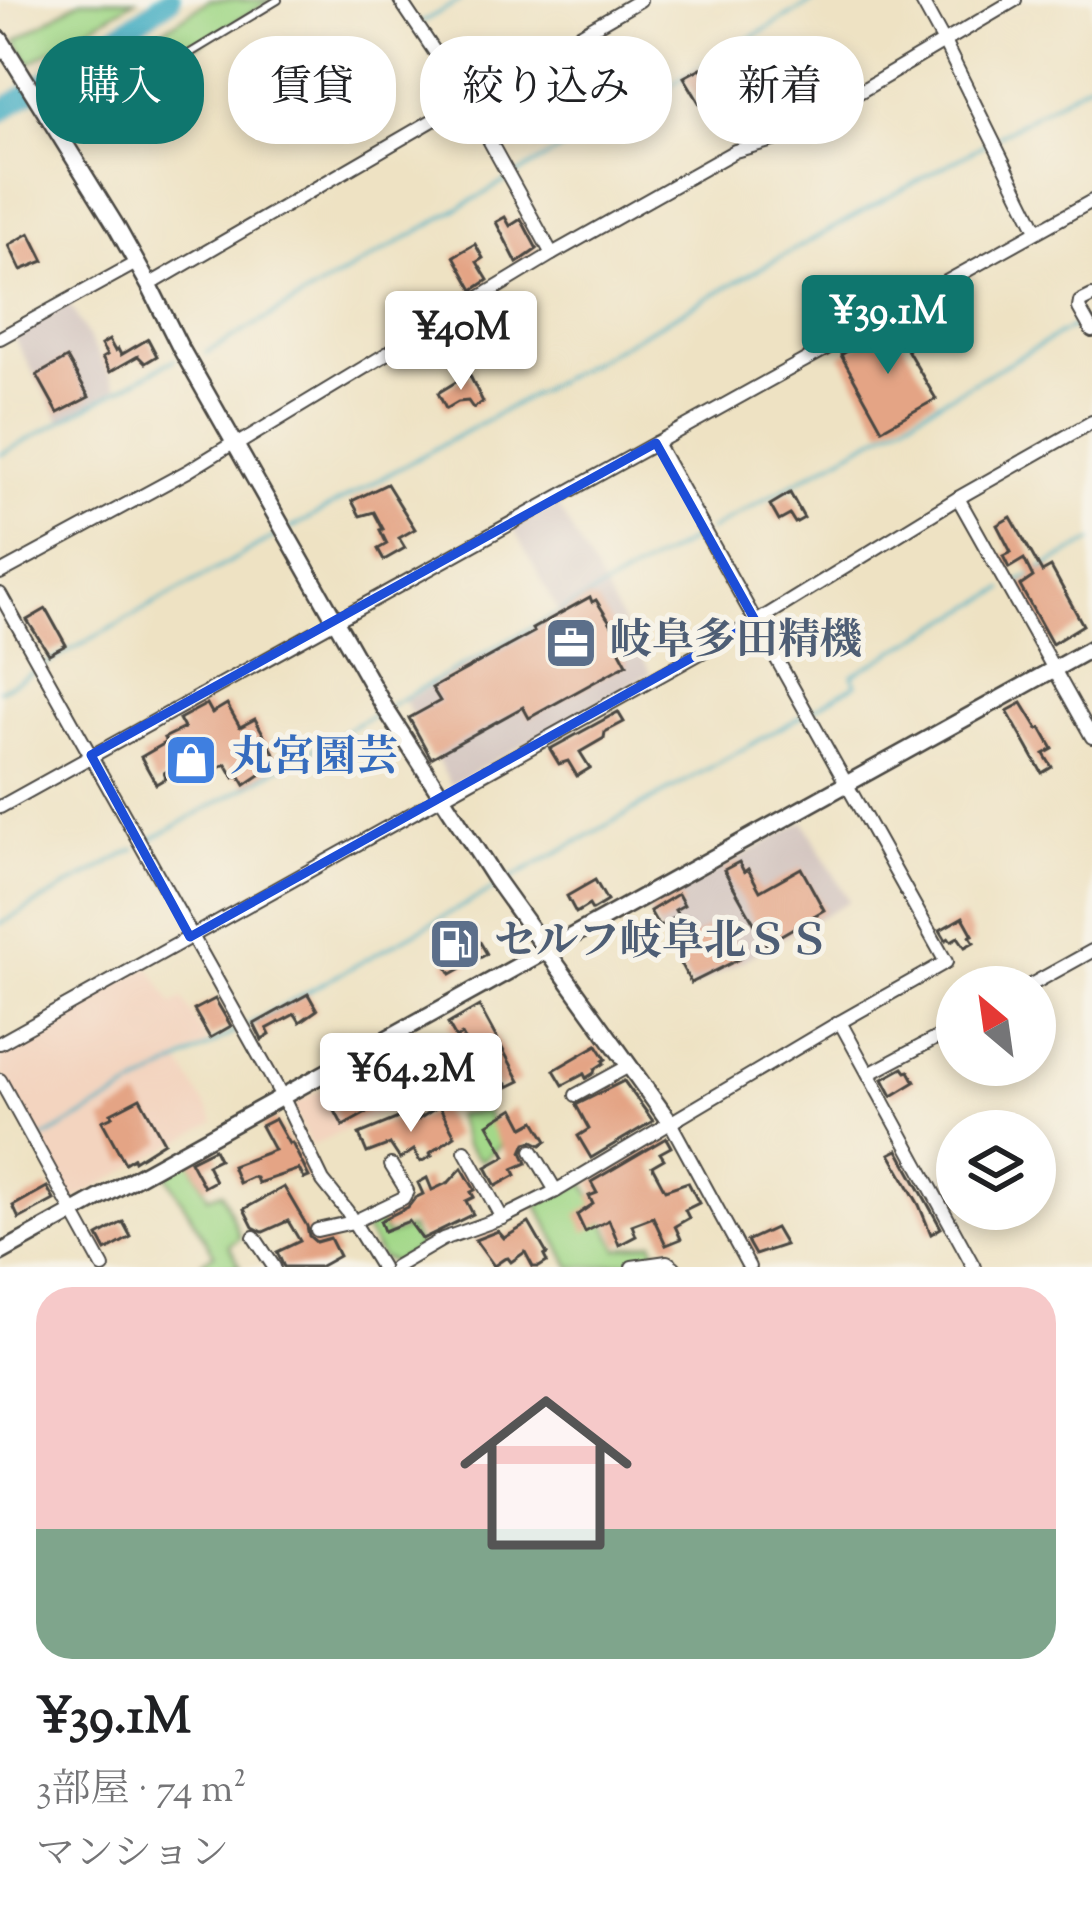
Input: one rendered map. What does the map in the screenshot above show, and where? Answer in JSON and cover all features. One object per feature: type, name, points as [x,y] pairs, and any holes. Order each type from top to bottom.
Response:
[{"type":"street","points":[[400,0],[424,36]]},
{"type":"street","points":[[578,36],[640,0]]},
{"type":"street","points":[[920,0],[1037,230]]},
{"type":"street","points":[[0,573],[188,471],[552,254],[735,151],[783,137],[1015,0]]},
{"type":"street","points":[[2,42],[36,98]]},
{"type":"street","points":[[149,285],[420,127]]},
{"type":"street","points":[[64,144],[149,285],[385,708],[498,883],[671,1124],[749,1267]]},
{"type":"street","points":[[491,144],[552,254]]},
{"type":"street","points":[[0,807],[1092,201]]},
{"type":"street","points":[[0,338],[136,263]]},
{"type":"street","points":[[1092,296],[1080,302],[1079,308],[1092,332]]},
{"type":"street","points":[[0,1042],[756,622],[1092,422]]},
{"type":"street","points":[[395,1267],[443,1239],[502,1218],[556,1191],[946,962],[656,443]]},
{"type":"street","points":[[958,498],[1092,737]]},
{"type":"street","points":[[0,594],[283,1098],[323,1181],[381,1267]]},
{"type":"street","points":[[0,1253],[1092,648]]},
{"type":"street","points":[[1056,971],[1092,951]]},
{"type":"street","points":[[840,1022],[974,1267]]},
{"type":"street","points":[[869,1074],[936,1038]]},
{"type":"street","points":[[576,1096],[629,1066]]},
{"type":"street","points":[[0,1080],[103,1267]]},
{"type":"street","points":[[465,1151],[502,1218]]},
{"type":"street","points":[[532,1151],[556,1191]]},
{"type":"street","points":[[317,1230],[353,1222],[407,1195],[391,1165]]},
{"type":"street","points":[[254,1237],[274,1267]]},
{"type":"street","points":[[632,1267],[667,1262],[674,1267]]},
{"type":"lane","points":[[204,44],[278,0]]},
{"type":"highlighted area","points":[[656,443],[756,622],[190,937],[91,755]]},
{"type":"shaded area","points":[[69,303],[117,388],[60,420],[12,335]]},
{"type":"shaded area","name":"岐阜多田精機","points":[[557,504],[651,673],[451,785],[404,701],[560,614],[513,528]]},
{"type":"shaded area","points":[[804,821],[849,901],[692,989],[647,911]]},
{"type":"shaded area","points":[[149,966],[172,1004],[183,999],[208,1043],[179,1060],[215,1122],[72,1201],[0,1072],[0,1049]]},
{"type":"shaded area","points":[[365,1066],[389,1109],[311,1146],[294,1104]]},
{"type":"green space","points":[[81,0],[135,0],[75,36],[36,36],[36,59],[30,63],[16,40]]},
{"type":"green space","points":[[209,0],[272,0],[204,41],[204,36],[154,36]]},
{"type":"green space","points":[[486,1111],[501,1145],[481,1161],[465,1145],[456,1115]]},
{"type":"green space","points":[[190,1159],[208,1197],[222,1192],[240,1238],[229,1245],[240,1267],[205,1267],[202,1262],[214,1254],[166,1174]]},
{"type":"green space","points":[[584,1182],[618,1249],[653,1242],[657,1256],[571,1267],[537,1205]]},
{"type":"green space","points":[[376,1215],[387,1236],[410,1228],[420,1248],[394,1262],[382,1258],[361,1223]]},
{"type":"building","points":[[696,71],[696,97],[684,77]]},
{"type":"building","points":[[505,217],[510,226],[521,219],[537,249],[517,263],[496,222]]},
{"type":"building","points":[[30,233],[44,261],[21,270],[9,245]]},
{"type":"building","points":[[475,244],[483,258],[477,262],[488,280],[473,290],[454,256]]},
{"type":"building","points":[[892,324],[936,399],[882,429],[841,355]]},
{"type":"building","points":[[148,339],[157,356],[145,363],[138,356],[110,372],[101,345],[109,340],[121,355]]},
{"type":"building","points":[[67,358],[89,397],[58,413],[37,375]]},
{"type":"building","points":[[469,374],[483,402],[473,408],[468,401],[458,402],[446,409],[438,393]]},
{"type":"building","points":[[387,484],[415,529],[399,538],[405,548],[384,560],[378,549],[387,544],[374,512],[360,516],[352,501]]},
{"type":"building","points":[[790,493],[804,518],[795,523],[790,515],[779,521],[770,505]]},
{"type":"building","points":[[1011,517],[1042,572],[1051,567],[1083,625],[1052,644],[1020,586],[1033,577],[1024,559],[1009,568],[1003,556],[1011,552],[997,525]]},
{"type":"building","points":[[590,597],[613,627],[619,638],[614,640],[627,664],[529,718],[523,707],[431,758],[409,718],[440,701],[432,688]]},
{"type":"building","points":[[46,609],[66,645],[49,654],[27,620]]},
{"type":"building","points":[[1022,703],[1053,749],[1044,754],[1052,767],[1042,773],[1007,711]]},
{"type":"building","points":[[207,704],[212,713],[227,704],[240,727],[255,719],[279,762],[245,785],[226,764],[211,771],[200,749],[168,765],[166,778],[156,784],[141,757],[184,728],[179,719]]},
{"type":"building","points":[[618,712],[624,722],[580,752],[590,768],[577,776],[568,761],[559,764],[550,749]]},
{"type":"building","points":[[739,862],[760,891],[801,868],[824,910],[766,944],[724,870]]},
{"type":"building","points":[[595,880],[607,901],[576,913],[567,896]]},
{"type":"building","points":[[678,894],[684,905],[659,927],[650,911]]},
{"type":"building","points":[[963,917],[974,942],[965,947],[958,937],[946,940],[940,930]]},
{"type":"building","points":[[720,921],[741,958],[691,983],[669,943],[691,938]]},
{"type":"building","points":[[462,937],[468,949],[480,942],[487,954],[451,974],[444,962],[459,953],[453,942]]},
{"type":"building","points":[[308,994],[317,1010],[300,1022],[295,1014],[267,1029],[270,1035],[262,1040],[254,1024]]},
{"type":"building","points":[[215,999],[231,1026],[210,1038],[194,1010]]},
{"type":"building","points":[[479,1006],[520,1081],[508,1087],[499,1088],[488,1068],[474,1075],[464,1055],[471,1051],[448,1024]]},
{"type":"building","points":[[432,1043],[454,1085],[443,1090],[439,1081],[429,1086],[423,1074],[408,1082],[401,1069],[416,1061],[413,1053]]},
{"type":"building","points":[[597,1045],[604,1063],[586,1078],[584,1074],[563,1085],[554,1070]]},
{"type":"building","points":[[903,1068],[915,1082],[892,1096],[883,1079]]},
{"type":"building","points":[[624,1081],[653,1121],[591,1158],[578,1136],[589,1129],[576,1105]]},
{"type":"building","points":[[358,1095],[368,1112],[343,1126],[334,1109]]},
{"type":"building","points":[[140,1098],[164,1142],[125,1163],[102,1121]]},
{"type":"building","points":[[439,1106],[455,1136],[432,1156],[420,1162],[414,1150],[400,1159],[390,1144],[367,1153],[359,1134],[408,1109],[416,1121]]},
{"type":"building","points":[[514,1108],[524,1127],[535,1121],[547,1141],[526,1143],[522,1152],[527,1163],[496,1186],[486,1167],[506,1156],[488,1124]]},
{"type":"building","points":[[275,1119],[309,1177],[304,1179],[299,1169],[258,1183],[252,1177],[239,1183],[232,1166],[274,1150],[261,1126]]},
{"type":"building","points":[[666,1138],[671,1147],[652,1166],[665,1190],[688,1182],[699,1203],[685,1210],[689,1218],[675,1226],[681,1239],[666,1245],[653,1217],[632,1225],[636,1236],[619,1245],[609,1220],[585,1232],[577,1215],[593,1204],[589,1196],[597,1193],[591,1182]]},
{"type":"building","points":[[214,1149],[219,1159],[207,1165],[215,1181],[204,1187],[190,1161]]},
{"type":"building","points":[[898,1150],[936,1219],[938,1230],[931,1234],[919,1205],[890,1154]]},
{"type":"building","points":[[462,1168],[475,1190],[471,1192],[474,1197],[466,1201],[473,1214],[422,1239],[409,1221],[384,1231],[380,1221],[423,1194],[418,1183],[427,1178],[432,1190],[449,1182]]},
{"type":"building","points":[[47,1187],[54,1200],[19,1219],[13,1206]]},
{"type":"building","points":[[284,1187],[309,1236],[316,1242],[330,1238],[339,1256],[319,1267],[284,1267],[277,1252],[300,1241],[288,1221],[263,1232],[253,1227],[244,1209]]},
{"type":"building","points":[[123,1222],[131,1237],[106,1251],[98,1236]]},
{"type":"building","points":[[529,1223],[547,1254],[547,1262],[539,1267],[533,1267],[525,1252],[494,1266],[475,1240],[498,1231],[504,1238]]},
{"type":"building","points":[[775,1228],[785,1245],[755,1255],[747,1241]]},
{"type":"waterway","points":[[0,112],[170,0]]},
{"type":"waterway","points":[[422,22],[461,0]]},
{"type":"waterway","points":[[515,176],[816,0]]},
{"type":"waterway","points":[[998,136],[1092,81]]},
{"type":"waterway","points":[[290,529],[990,141]]},
{"type":"waterway","points":[[206,353],[506,181]]},
{"type":"waterway","points":[[710,530],[1083,321]]},
{"type":"waterway","points":[[0,455],[175,359]]},
{"type":"waterway","points":[[43,666],[281,533]]},
{"type":"waterway","points":[[389,706],[701,535]]},
{"type":"waterway","points":[[1039,570],[1092,541]]},
{"type":"waterway","points":[[1013,585],[1031,575]]},
{"type":"waterway","points":[[812,710],[856,684],[852,675],[1004,589]]},
{"type":"waterway","points":[[0,690],[35,671]]},
{"type":"waterway","points":[[143,844],[381,711]]},
{"type":"waterway","points":[[503,883],[804,715]]},
{"type":"waterway","points":[[0,924],[135,849]]},
{"type":"waterway","points":[[246,1026],[495,888]]},
{"type":"waterway","points":[[40,1140],[238,1030]]},
{"type":"place","name":"岐阜多田精機","points":[[571,643]]},
{"type":"place","name":"丸宮園芸","points":[[191,760]]},
{"type":"place","name":"セルフ岐阜北ＳＳ","points":[[455,944]]}]
